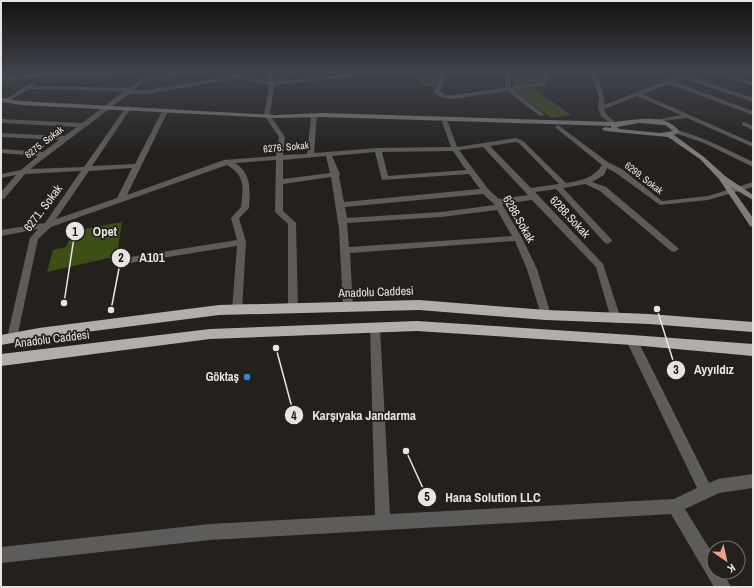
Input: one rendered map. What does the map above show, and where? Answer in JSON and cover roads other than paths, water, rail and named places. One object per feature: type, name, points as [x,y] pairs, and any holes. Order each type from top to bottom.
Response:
[{"type":"highway","name":"Anadolu Caddesi","points":[[7,339],[218,310],[420,305],[546,315],[616,319],[649,319],[753,327]]},
{"type":"highway","name":"Anadolu Caddesi","points":[[1,360],[18,356],[210,334],[417,326],[632,340],[753,350]]},
{"type":"main road","points":[[3,100],[165,111],[268,115],[324,115],[615,126],[660,135],[669,135],[677,132],[671,125],[657,121],[615,126],[558,127],[322,119],[314,116]]},
{"type":"main road","points":[[669,135],[702,158],[722,178],[753,198]]},
{"type":"main road","points":[[722,178],[753,224]]},
{"type":"street","name":"6275. Sokak","points":[[3,175],[23,172],[116,99]]},
{"type":"street","points":[[270,99],[268,115],[282,137],[279,158],[279,212],[292,223],[293,308]]},
{"type":"street","points":[[522,99],[542,115]]},
{"type":"street","points":[[602,99],[601,108],[604,116],[615,126]]},
{"type":"street","points":[[601,108],[623,99]]},
{"type":"street","points":[[650,99],[753,144]]},
{"type":"street","points":[[717,99],[753,113]]},
{"type":"street","name":"6271. Sokak","points":[[7,339],[34,238],[48,225],[128,108]]},
{"type":"street","points":[[120,200],[165,111]]},
{"type":"street","points":[[310,155],[314,116]]},
{"type":"street","points":[[657,121],[688,116]]},
{"type":"street","points":[[1,121],[82,125]]},
{"type":"street","name":"6286.Sokak","points":[[445,122],[455,149],[485,191],[498,204],[518,238],[532,269],[546,315]]},
{"type":"street","points":[[677,132],[704,123]]},
{"type":"street","points":[[744,124],[753,128]]},
{"type":"street","name":"6299. Sokak","points":[[558,127],[606,165],[619,171],[660,203],[692,202],[753,184]]},
{"type":"street","points":[[677,132],[711,144],[753,165]]},
{"type":"street","points":[[1,135],[65,138]]},
{"type":"street","name":"6276. Sokak","points":[[1,233],[48,225],[227,162],[378,150],[455,149],[516,140],[521,142],[608,241]]},
{"type":"street","name":"6288.Sokak","points":[[484,144],[600,266],[616,319]]},
{"type":"street","points":[[378,150],[385,178],[471,172]]},
{"type":"street","points":[[1,151],[45,154]]},
{"type":"street","points":[[328,153],[336,174],[344,221],[348,307]]},
{"type":"street","points":[[227,162],[240,168],[246,180],[244,208],[235,218],[242,242],[237,310]]},
{"type":"street","points":[[344,221],[477,211],[561,186],[586,182],[601,173],[606,165]]},
{"type":"street","points":[[1,197],[23,172],[137,166]]},
{"type":"street","points":[[280,182],[336,174]]},
{"type":"street","points":[[586,182],[603,189],[674,250]]},
{"type":"street","points":[[341,205],[485,191]]},
{"type":"street","points":[[345,250],[518,238]]},
{"type":"street","points":[[130,260],[242,242]]},
{"type":"street","points":[[375,328],[383,522]]},
{"type":"street","points":[[632,340],[706,492]]},
{"type":"street","points":[[1,555],[210,532],[675,506],[718,486],[753,481]]},
{"type":"street","points":[[675,506],[706,558]]},
{"type":"place","name":"Opet","points":[[64,303]]},
{"type":"place","name":"Ayyıldız","points":[[657,309]]},
{"type":"place","name":"A101","points":[[111,310]]},
{"type":"place","name":"Karşıyaka Jandarma","points":[[276,348]]},
{"type":"place","name":"Göktaş","points":[[247,377]]},
{"type":"place","name":"Hana Solution LLC","points":[[406,451]]}]
